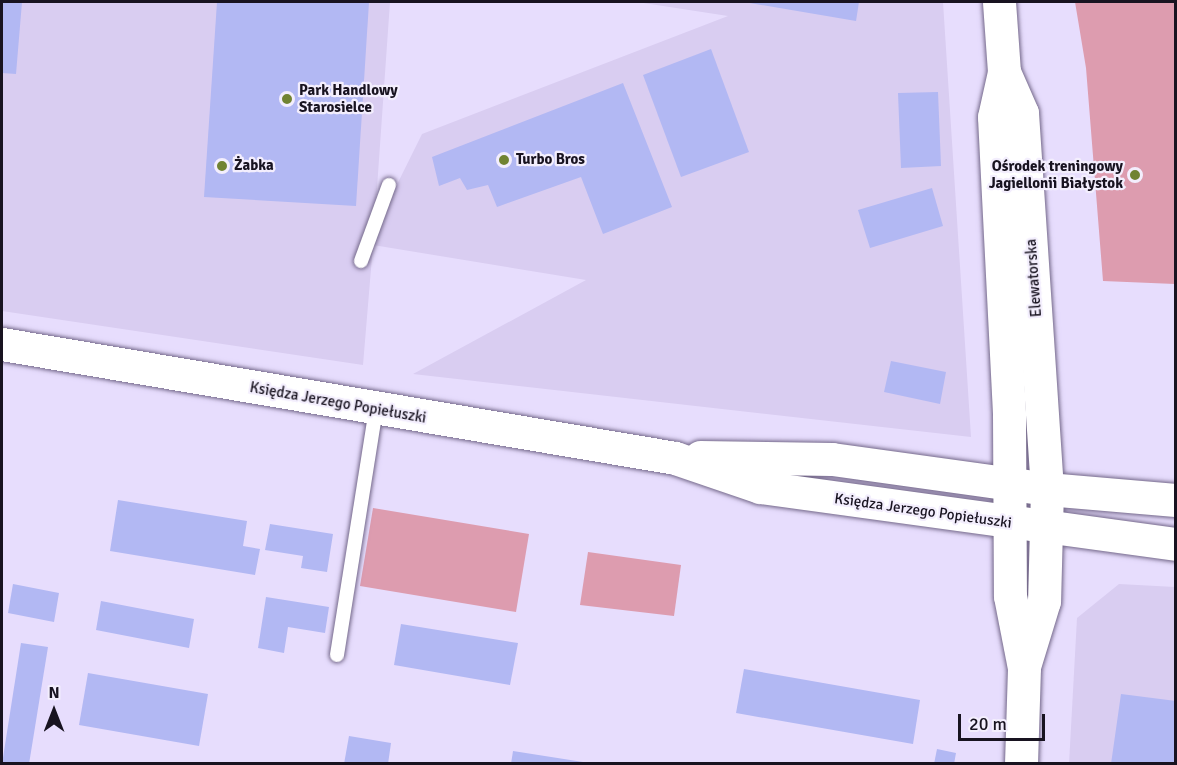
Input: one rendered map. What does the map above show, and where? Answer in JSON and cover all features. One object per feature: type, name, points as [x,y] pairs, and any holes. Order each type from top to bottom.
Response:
[{"type":"street","name":"Elewatorska","points":[[999,2],[1004,72],[994,117],[1011,483],[1010,596],[1024,668]]},
{"type":"street","name":"Elewatorska","points":[[1004,72],[1022,113],[1047,489],[1044,601],[1024,668]]},
{"type":"street","name":"Księdza Jerzego Popiełuszki","points":[[2,344],[376,410],[675,458],[832,459],[1047,489],[1176,500]]},
{"type":"street","name":"Księdza Jerzego Popiełuszki","points":[[675,458],[760,487],[1010,524],[1046,526],[1176,544]]},
{"type":"street","points":[[1021,764],[1024,668]]},
{"type":"lane","points":[[361,261],[389,185]]},
{"type":"lane","points":[[337,656],[376,410]]},
{"type":"shaded area","points":[[2,2],[390,2],[374,231],[422,134],[728,16],[637,2],[943,2],[971,437],[413,374],[586,280],[373,245],[363,365],[2,311]]},
{"type":"shaded area","name":"Ośrodek treningowy Jagiellonii Białystok","points":[[1075,2],[1175,2],[1175,284],[1103,281],[1086,68]]},
{"type":"shaded area","points":[[373,508],[529,534],[516,612],[360,586]]},
{"type":"shaded area","points":[[588,552],[681,565],[674,616],[580,605]]},
{"type":"shaded area","points":[[1119,584],[1175,587],[1175,763],[1069,764],[1077,618]]},
{"type":"building","points":[[2,2],[22,2],[16,74],[2,73]]},
{"type":"building","name":"Park Handlowy Starosielce","points":[[217,2],[369,2],[356,206],[204,197]]},
{"type":"building","points":[[744,2],[859,2],[856,21]]},
{"type":"building","points":[[711,49],[749,152],[681,177],[643,75]]},
{"type":"building","points":[[623,83],[672,207],[603,234],[581,177],[497,207],[488,185],[467,190],[460,178],[439,186],[432,157]]},
{"type":"building","points":[[938,92],[941,166],[901,168],[898,93]]},
{"type":"building","points":[[932,188],[943,226],[870,248],[858,210]]},
{"type":"building","points":[[891,361],[946,372],[940,404],[884,392]]},
{"type":"building","points":[[118,500],[247,521],[243,546],[260,549],[255,575],[110,551]]},
{"type":"building","points":[[270,524],[333,534],[327,572],[301,568],[303,556],[265,550]]},
{"type":"building","points":[[13,584],[59,593],[54,622],[8,613]]},
{"type":"building","points":[[266,597],[329,607],[325,633],[288,627],[284,653],[258,648]]},
{"type":"building","points":[[101,601],[194,619],[189,648],[96,630]]},
{"type":"building","points":[[401,624],[518,643],[510,685],[394,665]]},
{"type":"building","points":[[21,643],[48,647],[29,764],[2,764]]},
{"type":"building","points":[[744,669],[920,700],[913,744],[736,713]]},
{"type":"building","points":[[88,673],[208,694],[199,746],[79,725]]},
{"type":"building","points":[[1121,694],[1176,701],[1176,764],[1111,764]]},
{"type":"building","points":[[349,736],[391,743],[388,764],[344,764]]},
{"type":"building","points":[[937,749],[956,753],[954,764],[934,764]]},
{"type":"building","points":[[513,751],[583,762],[583,764],[511,764]]},
{"type":"place","name":"Park Handlowy Starosielce","points":[[287,99]]},
{"type":"place","name":"Turbo Bros","points":[[504,160]]},
{"type":"place","name":"Żabka","points":[[222,166]]},
{"type":"place","name":"Ośrodek treningowy Jagiellonii Białystok","points":[[1135,175]]}]
